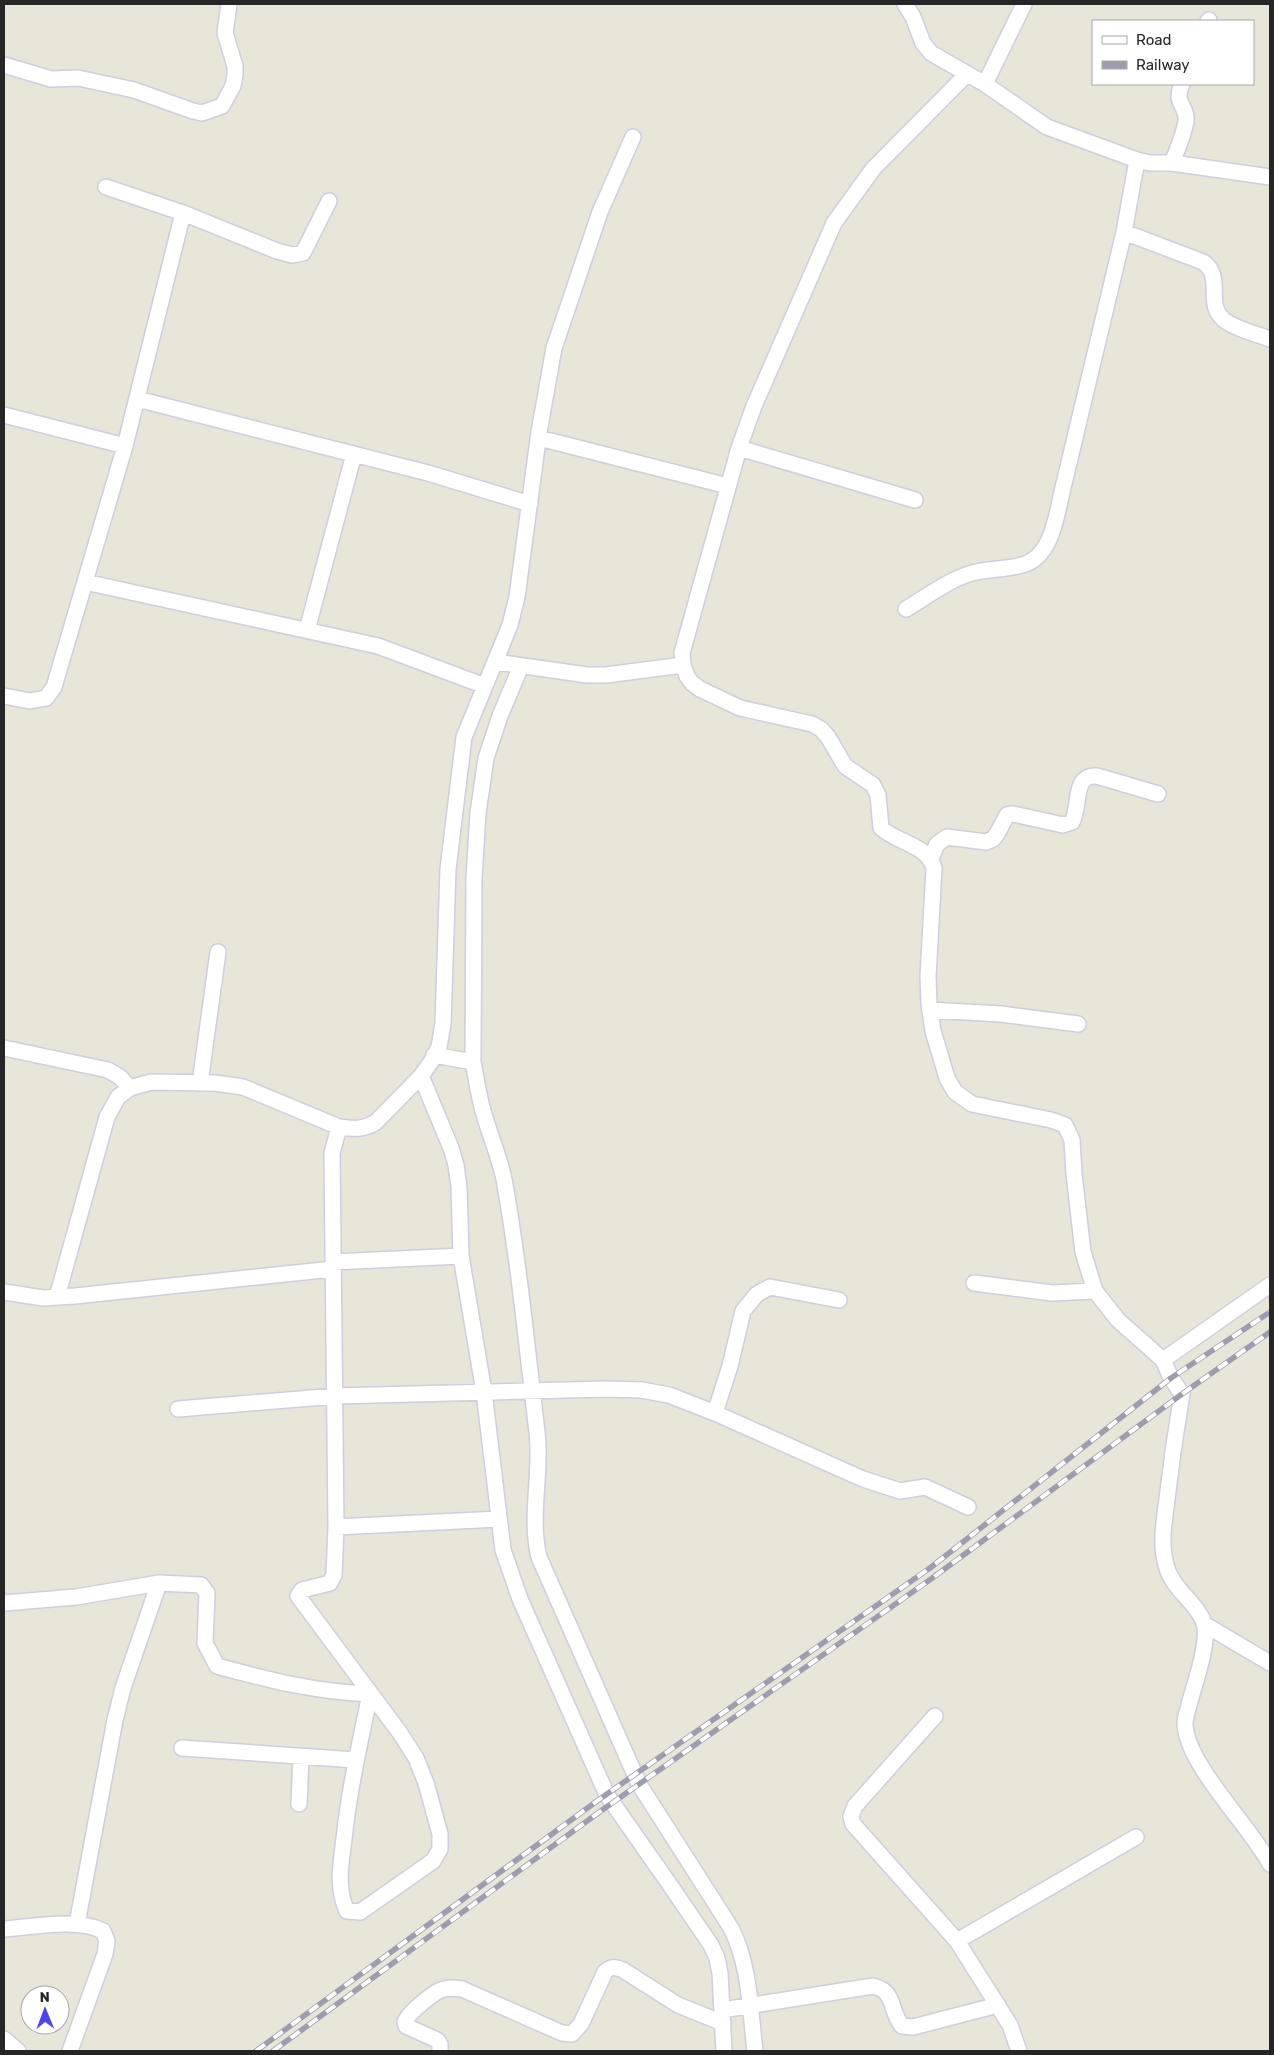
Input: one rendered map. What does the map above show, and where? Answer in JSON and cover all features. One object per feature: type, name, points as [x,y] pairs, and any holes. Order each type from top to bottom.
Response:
[{"type":"street","points":[[4,65],[51,79],[78,78],[134,90],[193,111],[212,111],[222,106],[233,86],[235,75],[235,66],[225,33],[230,4]]},
{"type":"street","points":[[905,4],[913,17],[923,43],[931,53],[985,84],[1047,127],[1150,163],[1172,163],[1270,177]]},
{"type":"street","points":[[985,84],[1024,4]]},
{"type":"street","points":[[932,859],[926,853],[889,835],[881,828],[878,795],[873,785],[844,766],[821,730],[812,724],[740,708],[700,689],[692,682],[683,665],[682,653],[739,448],[758,397],[834,223],[873,169],[966,74]]},
{"type":"street","points":[[1172,163],[1186,122],[1186,114],[1179,100],[1182,85]]},
{"type":"street","points":[[58,1297],[107,1118],[118,1097],[130,1088],[151,1082],[200,1083],[243,1087],[339,1126],[357,1129],[367,1128],[376,1122],[421,1076],[439,1047],[443,1024],[448,868],[464,737],[496,662],[510,624],[517,597],[539,438],[554,348],[600,212],[633,137]]},
{"type":"street","points":[[906,609],[959,578],[971,573],[1023,565],[1036,558],[1045,548],[1053,528],[1062,492],[1124,232],[1137,160]]},
{"type":"street","points":[[106,188],[183,213],[277,251],[292,255],[303,253],[329,201]]},
{"type":"street","points":[[4,696],[30,702],[46,698],[54,687],[125,446],[183,213]]},
{"type":"street","points":[[1124,232],[1203,262],[1211,267],[1214,280],[1213,302],[1217,313],[1226,322],[1270,339]]},
{"type":"street","points":[[137,399],[428,473],[530,504]]},
{"type":"street","points":[[4,415],[125,446]]},
{"type":"street","points":[[539,438],[728,486]]},
{"type":"street","points":[[739,448],[914,500]]},
{"type":"street","points":[[307,630],[354,454]]},
{"type":"street","points":[[85,582],[378,646],[485,686]]},
{"type":"street","points":[[496,662],[568,674],[606,675],[683,665]]},
{"type":"street","points":[[521,666],[500,716],[486,758],[478,813],[474,878],[470,1061],[481,1106],[503,1177],[521,1291],[525,1391],[538,1453],[534,1521],[535,1540],[539,1557],[634,1775],[738,1942],[743,1961],[734,2011],[724,2051]]},
{"type":"street","points":[[1158,794],[1089,775],[1080,783],[1076,814],[1072,822],[1063,825],[1013,814],[1007,815],[993,839],[986,842],[947,837],[937,844],[932,859],[934,868],[928,977],[930,1010],[933,1031],[947,1078],[955,1092],[972,1104],[1050,1120],[1065,1125],[1072,1140],[1083,1252],[1095,1291],[1118,1320],[1163,1360],[1171,1378],[1182,1394],[1170,1464],[1163,1530],[1167,1570],[1174,1583],[1198,1613],[1204,1624],[1204,1646],[1185,1722],[1187,1738],[1195,1756],[1208,1776],[1263,1850],[1270,1864]]},
{"type":"street","points":[[200,1083],[218,952]]},
{"type":"street","points":[[930,1010],[1002,1014],[1078,1024]]},
{"type":"street","points":[[4,1048],[108,1070],[120,1076],[130,1088]]},
{"type":"street","points":[[434,1056],[470,1061]]},
{"type":"street","points":[[421,1076],[451,1148],[456,1165],[459,1187],[460,1256],[484,1392],[503,1550],[520,1599],[607,1795],[711,1945],[734,2011],[755,2051]]},
{"type":"street","points":[[339,1126],[332,1153],[336,1396],[336,1527],[333,1579],[326,1585],[302,1590],[298,1596],[400,1733],[416,1758],[426,1782],[440,1834],[440,1849],[433,1861],[360,1912],[353,1912],[347,1911],[342,1902],[340,1878],[351,1779],[370,1694]]},
{"type":"street","points":[[4,1292],[43,1298],[58,1297],[333,1265],[460,1256]]},
{"type":"street","points":[[974,1283],[1052,1293],[1095,1291]]},
{"type":"street","points":[[1163,1360],[1270,1285]]},
{"type":"street","points":[[715,1413],[730,1366],[743,1311],[757,1294],[770,1287],[839,1300]]},
{"type":"street","points":[[178,1409],[336,1396],[500,1391],[641,1390],[669,1395],[715,1413],[863,1479],[900,1491],[925,1487],[968,1507]]},
{"type":"street","points":[[336,1527],[499,1520]]},
{"type":"street","points":[[4,1603],[76,1596],[159,1583],[201,1584],[207,1593],[205,1643],[216,1666],[293,1686],[338,1693],[370,1694]]},
{"type":"street","points":[[77,1924],[115,1720],[159,1583]]},
{"type":"street","points":[[1204,1624],[1270,1663]]},
{"type":"street","points":[[935,1716],[855,1806],[851,1816],[853,1824],[858,1832],[957,1941],[1010,2025],[1019,2051]]},
{"type":"street","points":[[182,1748],[356,1760]]},
{"type":"street","points":[[299,1804],[301,1756]]},
{"type":"street","points":[[957,1941],[1136,1837]]},
{"type":"street","points":[[4,1929],[77,1924],[93,1926],[103,1931],[107,1941],[105,1954],[70,2051]]},
{"type":"street","points":[[440,2051],[440,2044],[437,2040],[406,2026],[404,2022],[408,2015],[440,1990],[462,1989],[562,2033],[572,2034],[580,2024],[605,1972],[609,1968],[615,1967],[678,2005],[734,2011],[873,1986],[882,1988],[889,1994],[896,2019],[902,2026],[913,2027],[998,2005]]},
{"type":"street","points":[[4,2038],[18,2051]]},
{"type":"railway","points":[[256,2051],[597,1801],[930,1568],[1171,1378],[1270,1312]]},
{"type":"railway","points":[[273,2051],[598,1813],[931,1579],[1182,1394],[1270,1332]]}]
